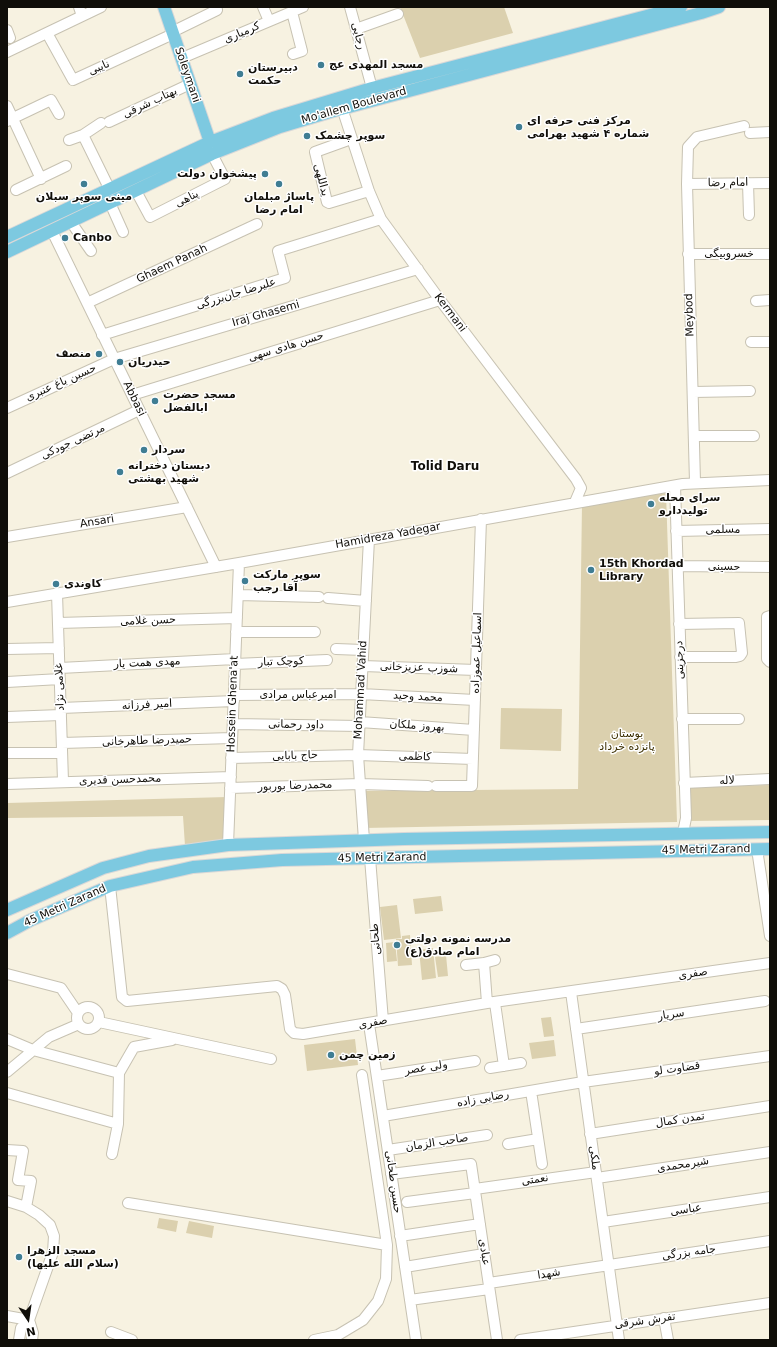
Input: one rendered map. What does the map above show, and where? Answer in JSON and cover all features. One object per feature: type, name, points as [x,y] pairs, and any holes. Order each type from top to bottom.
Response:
[{"type":"main road","name":"Soleymani","points":[[164,7],[211,148]]},
{"type":"main road","name":"Mo'allem Boulevard","points":[[7,237],[110,190],[211,148],[273,118],[372,88],[681,7]]},
{"type":"main road","name":"Mo'allem Boulevard","points":[[7,252],[52,232],[136,190],[211,148],[342,108],[719,7]]},
{"type":"main road","name":"45 Metri Zarand","points":[[7,910],[103,868],[149,856],[228,846],[364,840],[770,832]]},
{"type":"main road","points":[[699,851],[710,846],[713,842],[704,833]]},
{"type":"main road","points":[[754,833],[757,849]]},
{"type":"main road","name":"45 Metri Zarand","points":[[7,934],[31,920],[110,886],[193,867],[282,860],[770,849]]},
{"type":"street","points":[[7,52],[47,33],[81,12],[101,7]]},
{"type":"street","points":[[263,7],[269,21]]},
{"type":"street","name":"رجایی","points":[[350,7],[372,88]]},
{"type":"street","points":[[293,54],[302,51],[298,9]]},
{"type":"street","name":"کرمیاری","points":[[182,58],[298,9]]},
{"type":"street","points":[[173,33],[217,10]]},
{"type":"street","points":[[356,29],[398,14]]},
{"type":"street","name":"نایبی","points":[[47,33],[73,80],[173,33]]},
{"type":"street","name":"بهتاب شرقی","points":[[69,140],[82,135],[105,122],[190,84]]},
{"type":"street","points":[[10,120],[51,100],[59,114]]},
{"type":"street","points":[[7,106],[10,120],[41,179]]},
{"type":"street","name":"Kermani","points":[[342,108],[369,191],[381,219],[440,300],[576,479],[580,488],[575,502]]},
{"type":"street","name":"Meybod","points":[[695,482],[688,254],[688,147],[697,137],[747,130],[770,132]]},
{"type":"street","points":[[82,135],[110,190]]},
{"type":"street","name":"یداللهی","points":[[352,139],[315,152],[327,202],[330,203],[369,191]]},
{"type":"street","name":"پناهی","points":[[136,190],[150,217],[225,180],[211,148]]},
{"type":"street","points":[[16,190],[66,166]]},
{"type":"street","points":[[748,183],[749,215]]},
{"type":"street","name":"امام رضا","points":[[687,184],[770,183]]},
{"type":"street","points":[[110,203],[123,232]]},
{"type":"street","name":"علیرضا جان‌بزرگی","points":[[102,335],[285,278],[278,251],[381,219]]},
{"type":"street","points":[[71,222],[90,251]]},
{"type":"street","name":"Ghaem Panah","points":[[87,303],[257,224]]},
{"type":"street","name":"Abbasi","points":[[52,232],[216,567]]},
{"type":"street","name":"خسروبیگی","points":[[688,254],[770,254]]},
{"type":"street","name":"Iraj Ghasemi","points":[[114,359],[418,269]]},
{"type":"street","name":"حسن هادی سهی","points":[[132,395],[440,300]]},
{"type":"street","points":[[756,301],[770,300]]},
{"type":"street","points":[[751,342],[770,342]]},
{"type":"street","name":"حسین باغ عنبری","points":[[7,408],[114,359]]},
{"type":"street","points":[[693,392],[750,391]]},
{"type":"street","name":"مرتضی جودکی","points":[[7,473],[139,410]]},
{"type":"street","points":[[694,436],[754,436]]},
{"type":"street","name":"Hamidreza Yadegar","points":[[7,602],[239,563],[575,502],[695,482],[770,480]]},
{"type":"street","name":"درجزینی","points":[[675,486],[686,818],[683,833]]},
{"type":"street","name":"Ansari","points":[[7,538],[187,507]]},
{"type":"street","name":"اسماعیل عموزاده","points":[[472,786],[481,519]]},
{"type":"street","name":"مسلمی","points":[[676,531],[770,529]]},
{"type":"street","name":"Mohammad Vahid","points":[[364,840],[358,755],[369,540]]},
{"type":"street","name":"Hossein Ghena'at","points":[[228,846],[239,563]]},
{"type":"street","name":"حسینی","points":[[677,566],[770,567]]},
{"type":"street","name":"غلامی نژاد","points":[[57,593],[63,781]]},
{"type":"street","points":[[238,595],[366,601]]},
{"type":"street","points":[[768,617],[769,662]]},
{"type":"street","name":"حسن غلامی","points":[[58,623],[237,618]]},
{"type":"street","points":[[679,624],[739,623],[742,653],[740,656],[680,656]]},
{"type":"street","points":[[236,632],[315,632]]},
{"type":"street","points":[[7,649],[59,648]]},
{"type":"street","points":[[336,649],[363,650]]},
{"type":"street","name":"کوچک تبار","points":[[235,661],[327,660]]},
{"type":"street","name":"مهدی همت یار","points":[[60,668],[235,661]]},
{"type":"street","name":"شوزب عزیزخانی","points":[[363,666],[476,670]]},
{"type":"street","points":[[7,682],[60,680]]},
{"type":"street","name":"امیرعباس مرادی","points":[[234,698],[361,694]]},
{"type":"street","name":"محمد وحید","points":[[361,694],[475,700]]},
{"type":"street","name":"امیر فرزانه","points":[[7,716],[234,698]]},
{"type":"street","points":[[682,719],[739,719]]},
{"type":"street","name":"داود رحمانی","points":[[233,724],[360,724]]},
{"type":"street","name":"بهروز ملکان","points":[[360,724],[474,730]]},
{"type":"street","name":"حمیدرضا طاهرخانی","points":[[7,753],[62,748],[232,738]]},
{"type":"street","name":"حاج بابایی","points":[[231,758],[358,755]]},
{"type":"street","name":"کاظمی","points":[[358,755],[473,759]]},
{"type":"street","name":"محمدحسن قدیری","points":[[8,784],[63,781],[231,777]]},
{"type":"street","name":"لاله","points":[[684,783],[770,779]]},
{"type":"street","name":"محمدرضا بوربور","points":[[230,788],[360,784],[472,786]]},
{"type":"street","points":[[757,849],[768,908],[770,936]]},
{"type":"street","name":"طحانی","points":[[370,858],[383,1021]]},
{"type":"street","name":"صفری","points":[[110,886],[120,994],[127,1000],[277,986],[282,989],[285,995],[290,1029],[294,1033],[303,1034],[491,1003],[770,963]]},
{"type":"street","points":[[466,965],[495,960]]},
{"type":"street","points":[[484,963],[504,1066]]},
{"type":"street","points":[[7,974],[61,988],[78,1013],[79,1024]]},
{"type":"street","name":"ملکی","points":[[571,992],[619,1340]]},
{"type":"street","name":"سریار","points":[[576,1029],[765,1001]]},
{"type":"street","points":[[78,1013],[84,1008],[92,1008],[98,1012],[99,1022],[95,1027],[88,1029],[79,1024]]},
{"type":"street","points":[[99,1022],[271,1059]]},
{"type":"street","points":[[7,1072],[49,1037],[79,1024]]},
{"type":"street","name":"حسین طحانی","points":[[369,1024],[416,1340]]},
{"type":"street","points":[[7,1039],[33,1050],[119,1073]]},
{"type":"street","points":[[112,1154],[118,1124],[119,1073],[134,1047],[177,1039]]},
{"type":"street","name":"قضاوت لو","points":[[583,1082],[770,1056]]},
{"type":"street","name":"ولی عصر","points":[[377,1076],[475,1061]]},
{"type":"street","points":[[490,1068],[521,1063]]},
{"type":"street","points":[[314,1340],[338,1336],[363,1320],[378,1301],[386,1279],[387,1245],[362,1075]]},
{"type":"street","name":"رضایی زاده","points":[[383,1116],[583,1082]]},
{"type":"street","points":[[530,1091],[542,1164]]},
{"type":"street","points":[[7,1093],[118,1124]]},
{"type":"street","name":"تمدن کمال","points":[[590,1134],[770,1106]]},
{"type":"street","name":"صاحب الزمان","points":[[388,1150],[487,1135]]},
{"type":"street","points":[[508,1144],[538,1139]]},
{"type":"street","points":[[7,1150],[23,1151],[18,1180],[31,1181],[26,1207]]},
{"type":"street","name":"شیرمحمدی","points":[[596,1175],[770,1152]]},
{"type":"street","name":"عبادی","points":[[391,1174],[470,1164],[497,1340]]},
{"type":"street","name":"نعمتی","points":[[407,1202],[475,1191],[596,1175]]},
{"type":"street","name":"عباسی","points":[[603,1222],[770,1198]]},
{"type":"street","points":[[7,1201],[26,1207],[39,1215],[50,1225],[54,1236],[53,1252],[29,1320],[21,1328],[19,1340]]},
{"type":"street","points":[[128,1203],[387,1245]]},
{"type":"street","points":[[400,1236],[480,1224]]},
{"type":"street","name":"جامه بزرگی","points":[[609,1265],[770,1241]]},
{"type":"street","points":[[405,1267],[484,1254]]},
{"type":"street","name":"شهدا","points":[[410,1300],[609,1265]]},
{"type":"street","name":"تفرش شرقی","points":[[520,1340],[770,1303]]},
{"type":"street","points":[[7,1316],[29,1320]]},
{"type":"street","points":[[664,1318],[668,1340]]},
{"type":"street","points":[[29,1320],[33,1333],[32,1340]]},
{"type":"street","points":[[111,1332],[132,1340]]},
{"type":"green space","points":[[400,7],[504,7],[513,33],[420,58]]},
{"type":"green space","name":"بوستان پانزده خرداد","points":[[666,493],[677,822],[364,828],[364,791],[578,789],[582,504]]},
{"type":"green space","points":[[501,708],[562,709],[561,751],[500,749]]},
{"type":"green space","points":[[770,785],[770,820],[689,821],[689,787]]},
{"type":"green space","points":[[227,797],[224,840],[185,846],[183,816],[7,818],[7,803]]},
{"type":"green space","points":[[441,896],[443,911],[415,914],[413,899]]},
{"type":"green space","points":[[397,905],[401,938],[384,940],[380,907]]},
{"type":"green space","points":[[410,935],[412,965],[398,966],[396,939],[402,939],[402,936]]},
{"type":"green space","points":[[395,942],[397,961],[387,962],[386,943]]},
{"type":"green space","points":[[433,948],[436,978],[422,980],[419,950]]},
{"type":"green space","points":[[446,955],[448,976],[438,977],[435,957]]},
{"type":"green space","points":[[551,1017],[554,1036],[544,1037],[541,1018]]},
{"type":"green space","name":"زمین چمن","points":[[355,1039],[358,1065],[307,1071],[304,1045]]},
{"type":"green space","points":[[554,1040],[556,1056],[532,1059],[529,1043]]},
{"type":"green space","points":[[159,1218],[178,1221],[176,1232],[157,1228]]},
{"type":"green space","points":[[189,1221],[214,1226],[212,1238],[186,1233]]},
{"type":"place","name":"مسجد المهدی عج","points":[[321,65]]},
{"type":"place","name":"دبیرستان حکمت","points":[[240,74]]},
{"type":"place","name":"مرکز فنی حرفه ای شماره ۴ شهید بهرامی","points":[[519,127]]},
{"type":"place","name":"سوپر چشمک","points":[[307,136]]},
{"type":"place","name":"پیشخوان دولت","points":[[265,174]]},
{"type":"place","name":"مینی سوپر سبلان","points":[[84,184]]},
{"type":"place","name":"پاساژ مبلمان امام رضا","points":[[279,184]]},
{"type":"place","name":"Canbo","points":[[65,238]]},
{"type":"place","name":"منصف","points":[[99,354]]},
{"type":"place","name":"حیدریان","points":[[120,362]]},
{"type":"place","name":"مسجد حضرت ابالفضل","points":[[155,401]]},
{"type":"place","name":"سردار","points":[[144,450]]},
{"type":"place","name":"دبستان دخترانه شهید بهشتی","points":[[120,472]]},
{"type":"place","name":"سرای محله تولیددارو","points":[[651,504]]},
{"type":"place","name":"15th Khordad Library","points":[[591,570]]},
{"type":"place","name":"سوپر مارکت آقا رجب","points":[[245,581]]},
{"type":"place","name":"کاوندی","points":[[56,584]]},
{"type":"place","name":"مدرسه نمونه دولتی امام صادق(ع)","points":[[397,945]]},
{"type":"place","name":"زمین چمن","points":[[331,1055]]},
{"type":"place","name":"مسجد الزهرا (سلام الله علیها)","points":[[19,1257]]},
{"type":"district","name":"Tolid Daru","points":[[445,467]]}]
